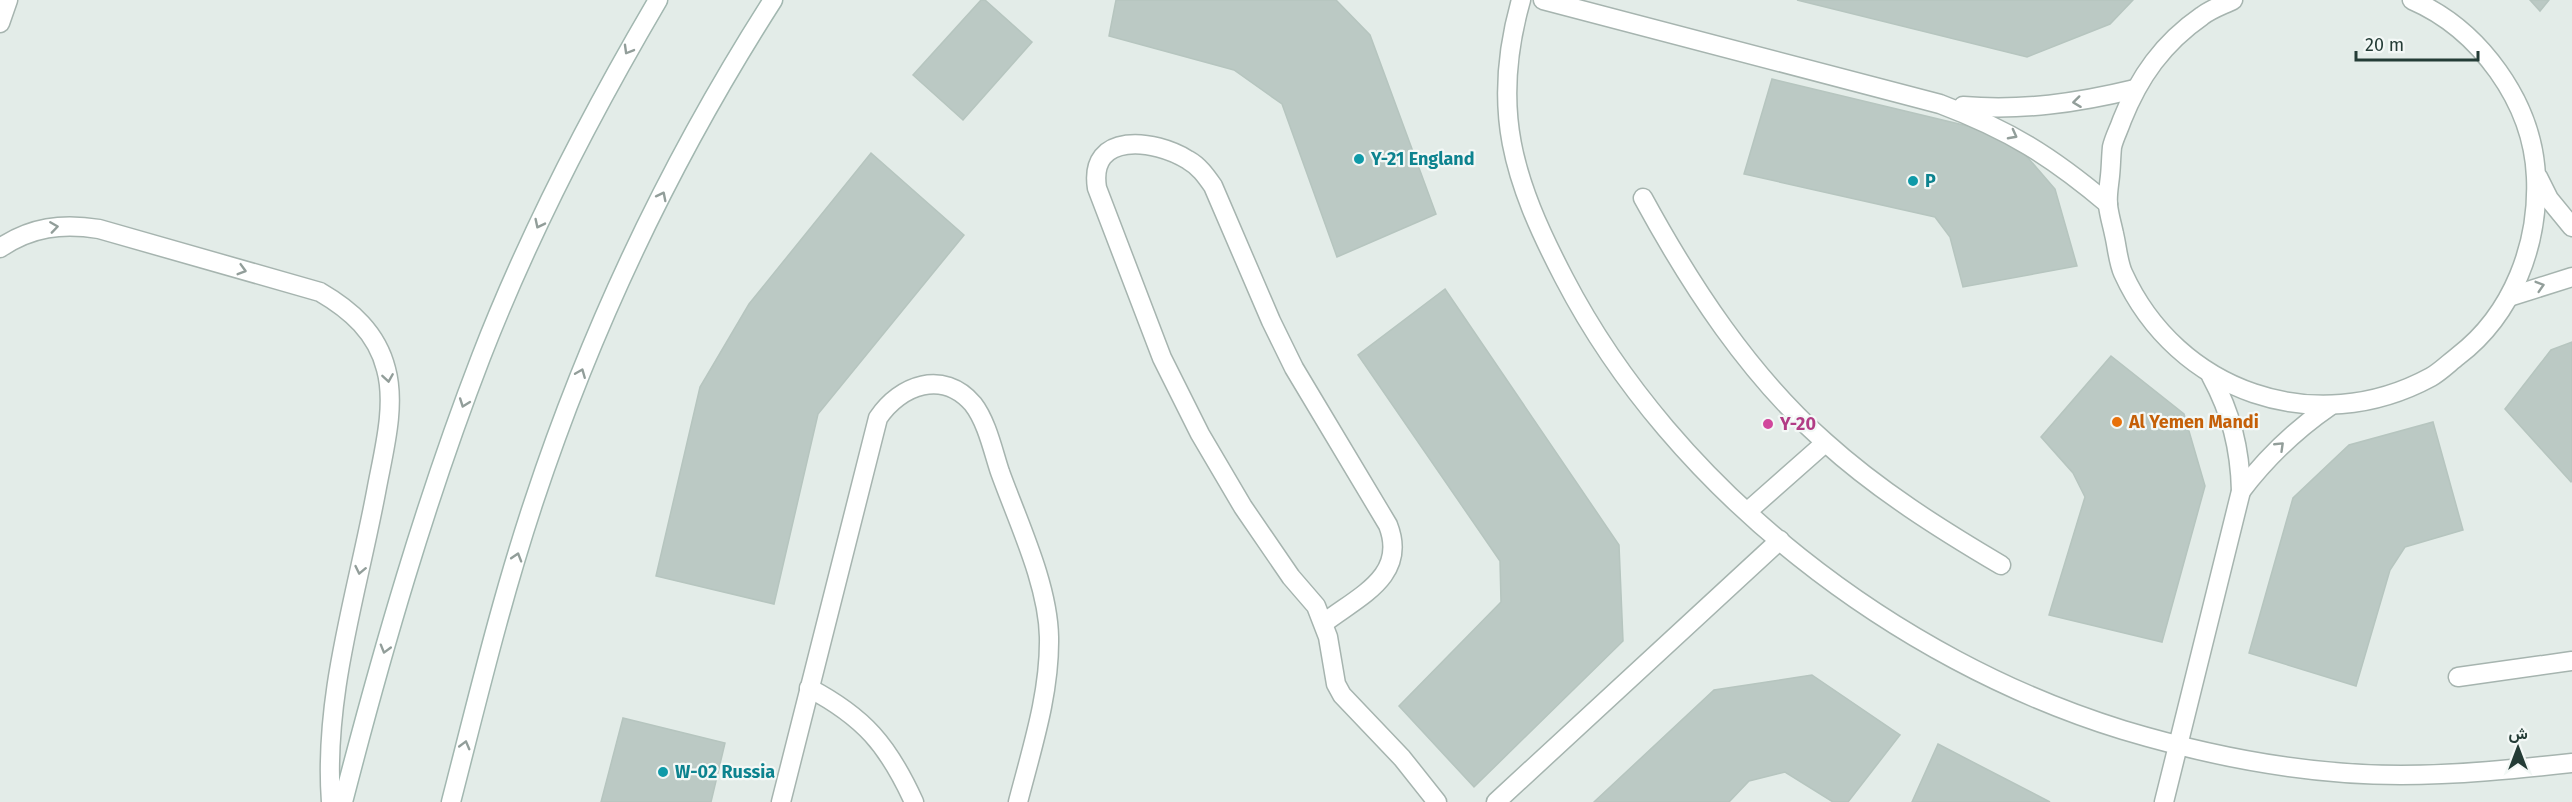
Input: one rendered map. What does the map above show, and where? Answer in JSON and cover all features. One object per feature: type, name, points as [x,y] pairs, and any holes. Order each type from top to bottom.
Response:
[{"type":"street","points":[[0,23],[8,0]]},
{"type":"street","points":[[343,802],[407,571],[445,455],[482,355],[523,257],[569,160],[658,0]]},
{"type":"street","points":[[451,802],[511,574],[559,430],[600,327],[646,227],[696,129],[773,0]]},
{"type":"street","points":[[1521,0],[1511,34],[1508,65],[1507,116],[1513,156],[1551,253],[1581,310],[1615,363],[1695,461],[1780,540],[1868,607],[1963,664],[2068,711],[2179,745],[2234,758],[2289,766],[2379,774],[2461,773],[2572,763]]},
{"type":"street","points":[[1543,0],[1940,104],[1986,121],[2030,144],[2070,172],[2108,204]]},
{"type":"street","points":[[2233,0],[2203,15],[2164,48],[2135,89],[2112,145],[2108,204],[2122,272],[2158,331],[2211,376],[2268,399],[2330,406],[2383,397],[2432,376],[2476,342],[2509,297],[2526,258],[2536,217],[2536,174],[2528,133],[2512,94],[2489,59],[2461,30],[2422,2]]},
{"type":"street","points":[[1940,104],[1988,108],[2038,106],[2087,100],[2135,89]]},
{"type":"street","points":[[1324,623],[1378,582],[1387,572],[1395,549],[1388,525],[1294,368],[1213,186],[1196,166],[1173,152],[1156,146],[1126,144],[1114,147],[1098,164],[1095,176],[1097,188],[1162,358],[1200,434],[1243,507],[1291,577],[1316,606],[1324,623],[1336,684],[1342,695],[1402,758],[1437,802]]},
{"type":"street","points":[[2536,174],[2548,199],[2572,227]]},
{"type":"street","points":[[1643,198],[1691,281],[1727,331],[1766,379],[1825,443],[1910,508],[2001,566]]},
{"type":"street","points":[[0,248],[24,235],[56,226],[77,225],[99,229],[320,292],[338,302],[369,331],[387,370],[390,391],[387,428],[335,692],[330,740],[330,802]]},
{"type":"street","points":[[2509,297],[2572,277]]},
{"type":"street","points":[[2164,802],[2241,490],[2240,459],[2234,427],[2211,376]]},
{"type":"street","points":[[781,802],[878,418],[897,395],[910,389],[940,385],[954,389],[966,397],[981,418],[1043,596],[1048,625],[1048,671],[1044,700],[1018,802]]},
{"type":"street","points":[[2241,490],[2281,444],[2330,406]]},
{"type":"street","points":[[1748,511],[1825,443]]},
{"type":"street","points":[[1496,802],[1780,540]]},
{"type":"street","points":[[2458,678],[2572,661]]},
{"type":"street","points":[[809,688],[839,704],[865,725],[887,751],[914,802]]},
{"type":"building","points":[[981,0],[985,0],[1032,42],[963,120],[913,75]]},
{"type":"building","name":"Y-21 England","points":[[1116,0],[1336,0],[1370,35],[1436,214],[1337,257],[1282,104],[1234,70],[1109,36]]},
{"type":"building","points":[[1797,0],[2133,0],[2110,24],[2027,57]]},
{"type":"building","points":[[2530,0],[2549,0],[2540,11]]},
{"type":"building","name":"P","points":[[1772,79],[2009,136],[2055,189],[2077,266],[1963,287],[1950,237],[1935,217],[1744,174]]},
{"type":"building","points":[[871,153],[964,235],[818,414],[774,604],[656,576],[700,387],[749,304]]},
{"type":"building","points":[[1445,289],[1619,545],[1623,641],[1474,787],[1399,706],[1501,602],[1500,561],[1358,355]]},
{"type":"building","points":[[2572,342],[2571,482],[2505,409],[2551,350]]},
{"type":"building","points":[[2111,356],[2184,414],[2205,486],[2162,642],[2049,615],[2085,497],[2073,473],[2041,437]]},
{"type":"building","points":[[2433,422],[2463,530],[2405,547],[2390,570],[2356,686],[2249,653],[2293,498],[2349,445]]},
{"type":"building","points":[[1812,675],[1900,735],[1848,802],[1833,802],[1785,772],[1749,781],[1729,802],[1594,802],[1714,690]]},
{"type":"building","name":"W-02 Russia","points":[[623,718],[725,743],[711,802],[601,802]]},
{"type":"building","points":[[1938,744],[2050,802],[1912,802]]},
{"type":"place","name":"Y-21 England","points":[[1359,159]]},
{"type":"place","name":"P","points":[[1913,181]]},
{"type":"place","name":"Al Yemen Mandi","points":[[2117,422]]},
{"type":"place","name":"Y-20","points":[[1768,424]]},
{"type":"place","name":"W-02 Russia","points":[[663,772]]}]
